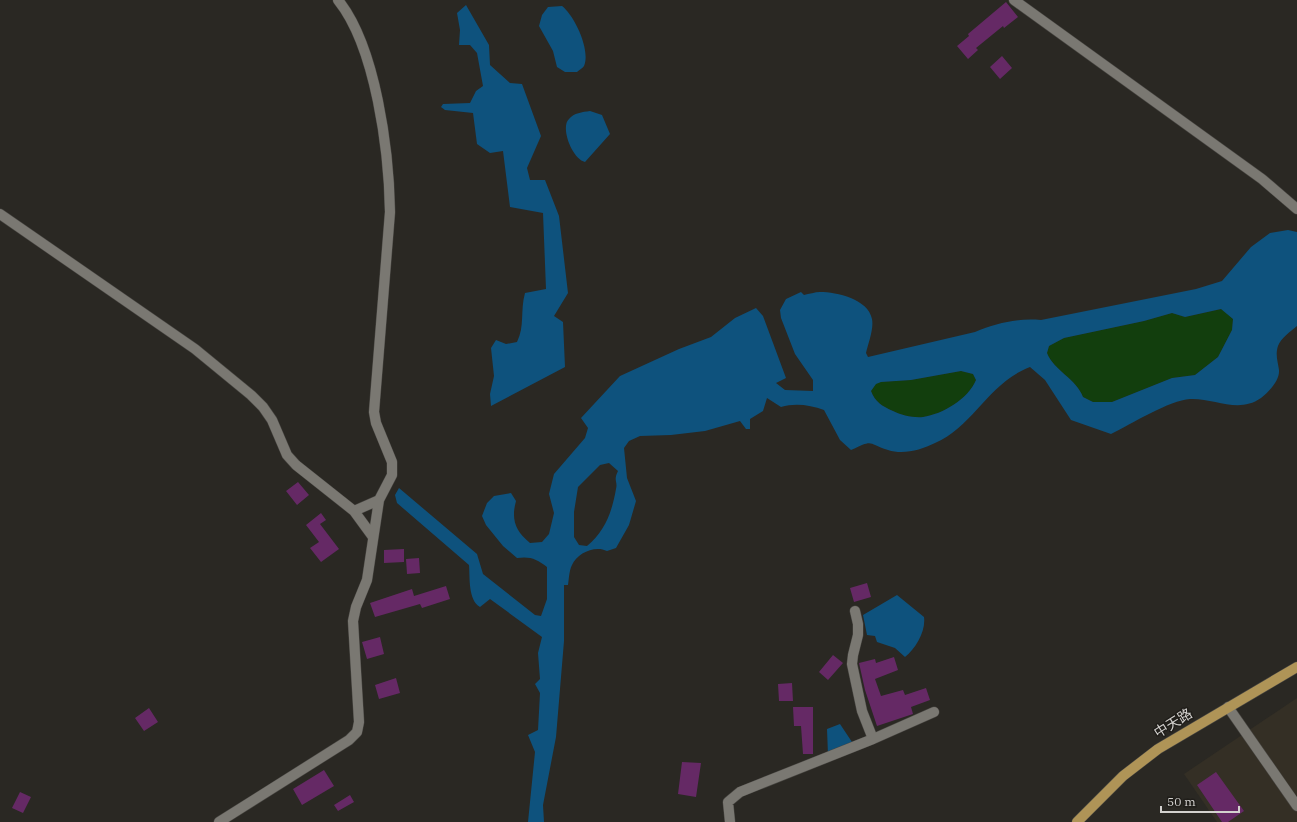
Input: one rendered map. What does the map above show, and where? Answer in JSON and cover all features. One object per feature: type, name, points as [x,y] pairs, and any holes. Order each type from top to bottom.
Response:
[{"type":"main road","name":"中天路","points":[[1077,822],[1123,776],[1158,749],[1297,667]]},
{"type":"street","points":[[219,822],[349,740],[357,732],[359,722],[353,621],[356,607],[366,580],[379,500],[392,475],[392,462],[376,423],[374,412],[390,212],[389,188],[383,136],[372,73],[363,48],[344,8],[338,0]]},
{"type":"street","points":[[1014,0],[1262,179],[1297,209]]},
{"type":"street","points":[[0,214],[195,349],[251,395],[263,407],[272,420],[287,455],[296,465],[354,511],[373,537]]},
{"type":"street","points":[[354,511],[379,500]]},
{"type":"street","points":[[855,611],[858,624],[858,635],[852,664],[862,711],[873,739]]},
{"type":"street","points":[[1228,707],[1297,806]]},
{"type":"street","points":[[730,822],[728,802],[740,792],[873,739],[934,712]]},
{"type":"shaded area","points":[[1297,698],[1297,822],[1217,822],[1184,774]]},
{"type":"green space","points":[[1222,309],[1233,319],[1232,330],[1218,357],[1195,375],[1172,378],[1112,402],[1093,402],[1083,397],[1080,390],[1055,365],[1047,353],[1049,346],[1064,338],[1144,321],[1172,313],[1185,317]]},
{"type":"green space","points":[[961,371],[973,374],[976,380],[972,387],[961,399],[946,409],[939,413],[923,417],[907,416],[885,407],[879,403],[871,391],[876,383],[911,380]]},
{"type":"water","points":[[466,5],[489,45],[490,65],[510,83],[522,84],[541,136],[527,168],[530,180],[545,180],[559,216],[568,293],[554,316],[563,322],[565,367],[491,406],[490,394],[494,376],[491,348],[496,340],[506,344],[517,342],[522,324],[525,293],[546,289],[543,213],[510,207],[503,151],[490,153],[477,144],[473,113],[445,110],[441,107],[443,104],[470,103],[476,91],[483,86],[477,53],[470,45],[459,45],[460,30],[457,13]]},
{"type":"water","points":[[562,6],[576,25],[583,42],[586,59],[583,68],[577,72],[565,72],[557,67],[553,51],[539,26],[542,15],[548,7]]},
{"type":"water","points":[[590,111],[602,115],[610,134],[585,162],[580,160],[572,149],[566,129],[569,119],[573,115]]},
{"type":"water","points":[[1288,230],[1297,232],[1297,326],[1279,343],[1277,355],[1279,374],[1276,382],[1261,398],[1252,403],[1235,405],[1199,399],[1182,400],[1161,408],[1111,434],[1071,420],[1045,380],[1030,367],[1015,374],[1003,383],[949,436],[930,446],[918,450],[900,452],[888,450],[867,443],[851,450],[840,440],[824,410],[802,405],[781,407],[767,398],[763,411],[750,419],[750,429],[746,429],[740,421],[705,431],[671,435],[640,436],[629,441],[624,448],[627,478],[636,501],[629,525],[616,548],[607,551],[597,549],[587,551],[578,557],[571,567],[568,585],[564,585],[564,641],[556,737],[543,805],[544,822],[528,822],[535,752],[528,735],[538,730],[540,693],[535,684],[540,679],[538,653],[542,637],[490,599],[480,607],[476,604],[470,588],[469,565],[397,503],[395,495],[399,488],[477,554],[483,574],[535,615],[541,616],[547,599],[547,567],[533,559],[526,557],[517,558],[503,546],[486,525],[482,516],[487,503],[494,496],[511,493],[516,501],[514,519],[521,534],[530,543],[542,542],[549,534],[554,513],[549,494],[554,474],[585,438],[588,428],[581,418],[620,376],[679,349],[711,337],[735,318],[756,308],[763,316],[786,378],[776,383],[785,390],[813,391],[813,380],[795,354],[781,318],[780,310],[786,299],[801,292],[804,295],[818,292],[835,293],[851,298],[865,306],[872,319],[872,332],[866,353],[868,357],[975,332],[1007,322],[1041,320],[1196,289],[1222,281],[1251,247],[1270,233]],"holes":[[[1221,309],[1233,319],[1232,330],[1218,357],[1195,375],[1172,378],[1112,402],[1093,402],[1083,397],[1080,390],[1055,365],[1047,353],[1049,346],[1064,338],[1144,321],[1172,313],[1185,317]],[[961,371],[973,374],[976,380],[967,393],[954,404],[939,413],[923,417],[907,416],[889,409],[877,401],[871,391],[876,384],[881,382],[911,380]],[[609,463],[618,471],[612,506],[607,520],[599,534],[587,546],[579,545],[574,537],[574,512],[578,487],[600,465]]]},
{"type":"water","points":[[897,595],[924,617],[922,633],[913,649],[905,657],[895,648],[877,642],[875,636],[867,635],[863,615]]},
{"type":"water","points":[[840,724],[854,745],[828,755],[827,729]]},
{"type":"building","points":[[1006,2],[1018,17],[1004,28],[1003,26],[976,48],[978,50],[968,59],[957,46],[969,36],[968,34]]},
{"type":"building","points":[[1002,56],[1012,68],[1000,79],[990,67]]},
{"type":"building","points":[[298,482],[309,495],[297,505],[286,491]]},
{"type":"building","points":[[321,513],[326,520],[320,524],[339,549],[321,562],[310,548],[319,542],[306,525]]},
{"type":"building","points":[[404,549],[404,562],[384,563],[384,550]]},
{"type":"building","points":[[419,558],[420,573],[407,574],[406,559]]},
{"type":"building","points":[[867,583],[871,597],[854,602],[850,588]]},
{"type":"building","points":[[446,586],[450,599],[422,608],[420,604],[375,617],[370,603],[412,589],[414,596]]},
{"type":"building","points":[[380,637],[384,654],[367,659],[362,642]]},
{"type":"building","points":[[833,655],[843,663],[828,680],[819,672]]},
{"type":"building","points":[[894,657],[898,670],[875,679],[881,696],[903,690],[905,695],[926,688],[930,700],[911,707],[913,714],[877,726],[865,690],[859,663],[875,659],[876,663]]},
{"type":"building","points":[[396,678],[400,693],[379,699],[375,685]]},
{"type":"building","points":[[792,683],[793,701],[779,701],[778,684]]},
{"type":"building","points":[[793,707],[813,707],[813,754],[803,754],[801,726],[794,726]]},
{"type":"building","points":[[149,708],[158,722],[144,731],[135,718]]},
{"type":"building","points":[[682,762],[701,763],[696,797],[678,794]]},
{"type":"building","points":[[324,770],[334,786],[302,805],[293,789]]},
{"type":"building","points":[[1216,772],[1244,811],[1228,822],[1222,822],[1197,785]]},
{"type":"building","points":[[20,792],[31,797],[23,813],[12,808]]},
{"type":"building","points":[[350,795],[354,802],[338,811],[334,805]]}]
